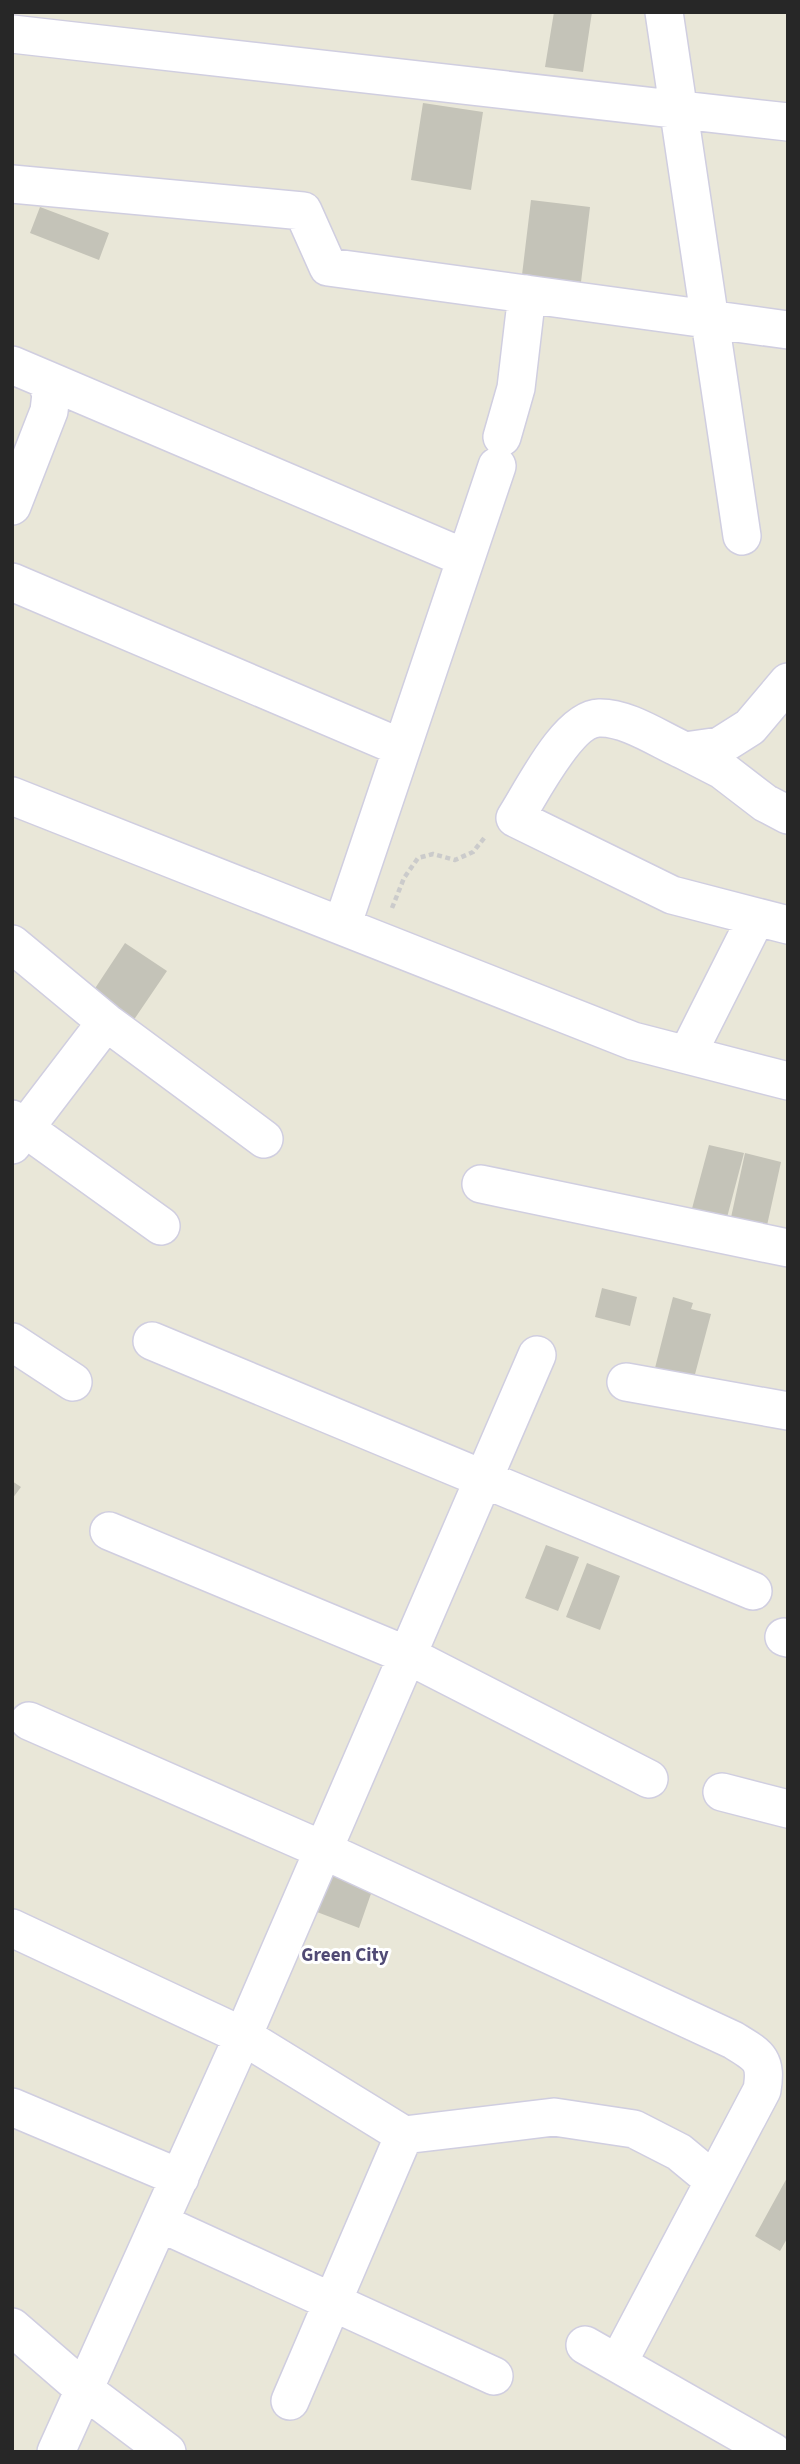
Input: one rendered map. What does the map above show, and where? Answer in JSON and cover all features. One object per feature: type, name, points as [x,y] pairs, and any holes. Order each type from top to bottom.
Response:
[{"type":"street","points":[[664,12],[742,536]]},
{"type":"street","points":[[12,34],[788,122]]},
{"type":"street","points":[[12,184],[303,211],[328,267],[788,330]]},
{"type":"street","points":[[342,926],[499,451],[516,388],[527,294]]},
{"type":"street","points":[[28,372],[465,558]]},
{"type":"street","points":[[12,506],[49,411],[51,394],[28,372]]},
{"type":"street","points":[[12,582],[402,748]]},
{"type":"street","points":[[685,751],[720,746],[750,727],[788,682]]},
{"type":"street","points":[[687,1055],[772,922],[672,895],[515,818],[571,732],[586,720],[601,718],[624,724],[722,770],[765,803],[788,815]]},
{"type":"street","points":[[12,796],[633,1041],[788,1081]]},
{"type":"street","points":[[12,944],[106,1022],[264,1139]]},
{"type":"street","points":[[106,1022],[17,1131],[161,1226]]},
{"type":"street","points":[[481,1184],[788,1248]]},
{"type":"street","points":[[152,1340],[753,1591]]},
{"type":"street","points":[[12,1342],[73,1382]]},
{"type":"street","points":[[56,2452],[86,2391],[243,2035],[485,1481],[537,1355]]},
{"type":"street","points":[[626,1382],[788,1411]]},
{"type":"street","points":[[109,1531],[409,1656],[649,1779]]},
{"type":"street","points":[[29,1721],[323,1850],[733,2040],[757,2055],[765,2070],[762,2090],[618,2363]]},
{"type":"street","points":[[722,1792],[788,1809]]},
{"type":"street","points":[[12,1928],[243,2035],[404,2135],[554,2117],[634,2129],[679,2152],[714,2181]]},
{"type":"street","points":[[12,2107],[180,2178]]},
{"type":"street","points":[[290,2401],[331,2300],[404,2135]]},
{"type":"street","points":[[160,2223],[494,2376]]},
{"type":"street","points":[[12,2327],[86,2391],[167,2452]]},
{"type":"street","points":[[585,2345],[773,2452]]},
{"type":"path","points":[[379,941],[404,878],[418,858],[433,854],[455,860],[473,852],[499,824],[515,818]]},
{"type":"building","points":[[554,12],[592,12],[583,72],[545,67]]},
{"type":"building","points":[[423,103],[483,112],[471,190],[411,180]]},
{"type":"building","points":[[531,200],[590,207],[581,282],[522,275]]},
{"type":"building","points":[[40,207],[109,233],[99,260],[30,233]]},
{"type":"building","points":[[125,943],[167,971],[129,1027],[88,999]]},
{"type":"building","points":[[709,1145],[744,1153],[725,1225],[690,1216]]},
{"type":"building","points":[[745,1153],[781,1162],[766,1230],[730,1222]]},
{"type":"building","points":[[602,1288],[637,1297],[630,1326],[595,1317]]},
{"type":"building","points":[[673,1297],[693,1303],[691,1309],[711,1314],[694,1378],[655,1368]]},
{"type":"building","points":[[12,1481],[21,1487],[12,1499]]},
{"type":"building","points":[[546,1545],[579,1557],[558,1611],[525,1598]]},
{"type":"building","points":[[587,1563],[620,1576],[600,1630],[566,1617]]},
{"type":"building","points":[[331,1872],[373,1888],[359,1928],[317,1912]]},
{"type":"building","points":[[788,2176],[788,2237],[780,2251],[755,2236]]},
{"type":"district","name":"Green City","points":[[345,1954]]}]
